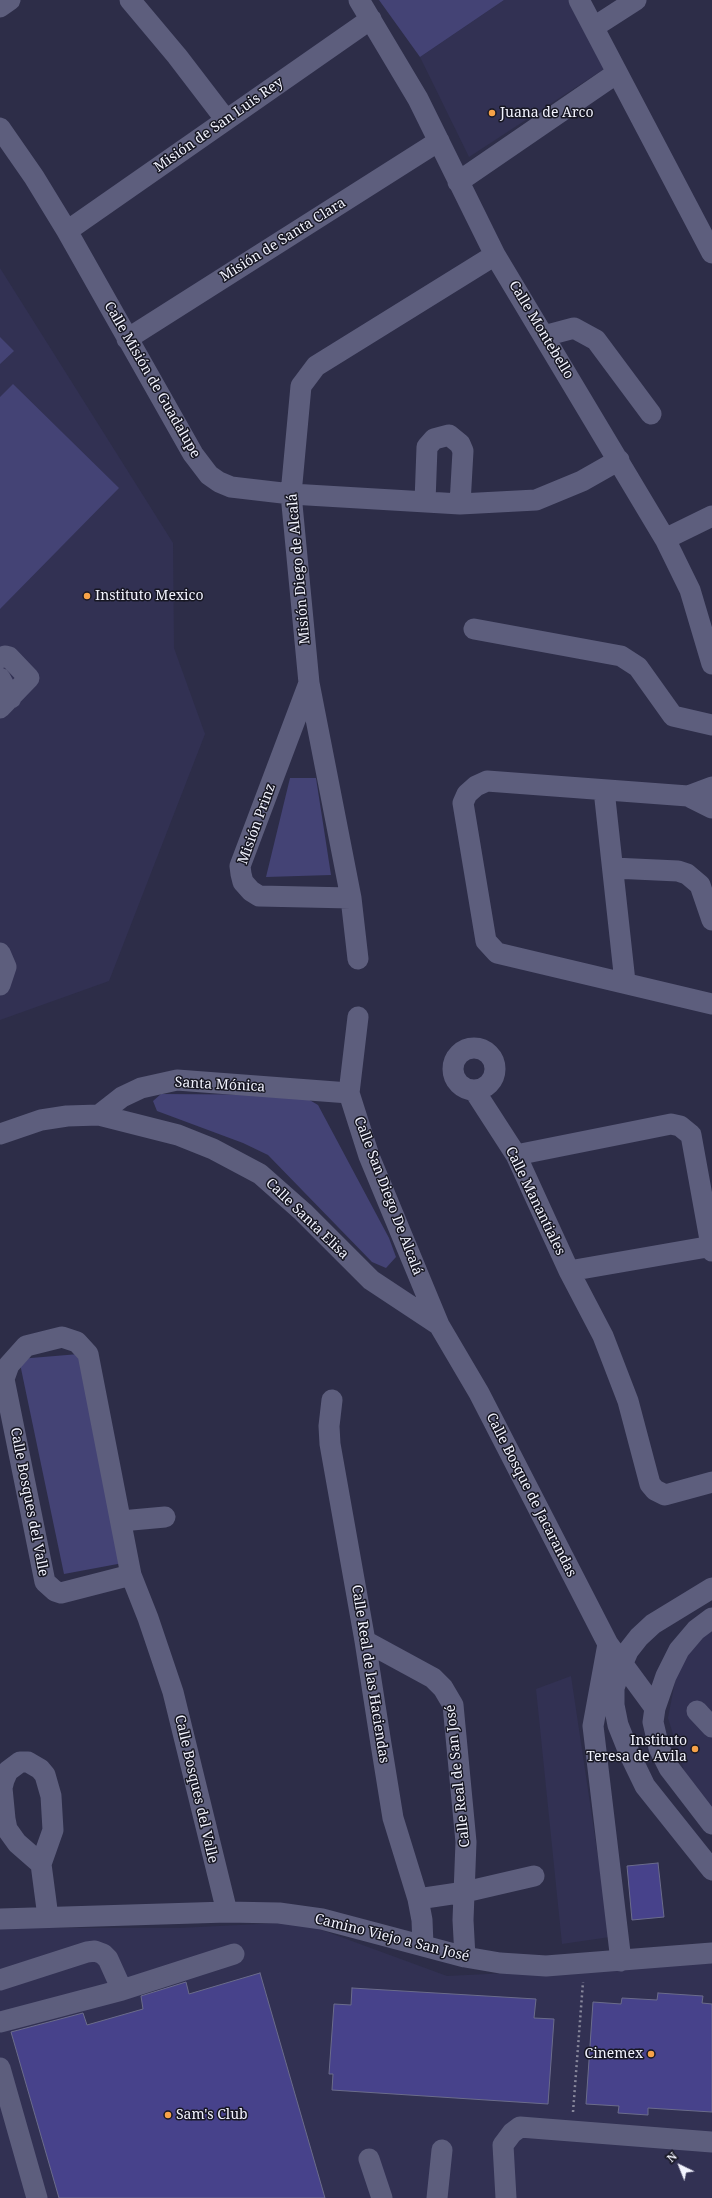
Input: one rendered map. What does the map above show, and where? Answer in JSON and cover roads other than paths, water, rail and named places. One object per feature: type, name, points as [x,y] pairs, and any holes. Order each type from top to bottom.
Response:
[{"type":"street","points":[[0,7],[10,0]]},
{"type":"street","points":[[130,0],[178,56],[226,120]]},
{"type":"street","name":"Calle Montebello","points":[[359,0],[418,99],[495,255],[665,539],[690,590],[712,664]]},
{"type":"street","points":[[579,0],[712,253]]},
{"type":"street","points":[[594,27],[636,0]]},
{"type":"street","name":"Misión de San Luis Rey","points":[[67,231],[371,19]]},
{"type":"street","points":[[458,182],[618,73]]},
{"type":"street","name":"Calle Misión de Guadalupe","points":[[0,128],[34,177],[67,231],[193,454],[209,475],[231,487],[291,494],[460,504],[536,500],[582,481],[619,460]]},
{"type":"street","name":"Misión de Santa Clara","points":[[127,339],[439,141]]},
{"type":"street","name":"Misión Diego de Alcalá","points":[[358,959],[351,898],[309,683],[291,494],[301,386],[310,372],[495,255]]},
{"type":"street","points":[[544,336],[574,328],[596,340],[651,414]]},
{"type":"street","points":[[425,502],[427,447],[434,439],[448,435],[460,444],[463,451],[460,504]]},
{"type":"street","points":[[665,539],[712,516]]},
{"type":"street","points":[[474,629],[621,656],[638,667],[673,716],[712,725]]},
{"type":"street","points":[[0,658],[5,656],[9,657],[29,678],[6,703]]},
{"type":"street","points":[[0,678],[6,703]]},
{"type":"street","name":"Misión Prinz","points":[[309,683],[240,866],[240,874],[243,882],[251,891],[259,896],[351,898]]},
{"type":"street","points":[[712,808],[688,796],[487,782],[476,786],[467,794],[462,803],[486,941],[490,948],[504,956],[624,982],[712,1004]]},
{"type":"street","points":[[688,796],[712,788]]},
{"type":"street","points":[[604,790],[624,982]]},
{"type":"street","points":[[613,868],[678,871],[687,874],[700,885],[712,920]]},
{"type":"street","points":[[0,953],[6,967],[0,986]]},
{"type":"street","name":"Calle San Diego De Alcalá","points":[[358,1017],[349,1093],[369,1156],[439,1325]]},
{"type":"street","name":"Santa Mónica","points":[[99,1115],[122,1097],[141,1088],[177,1080],[349,1093]]},
{"type":"street","name":"Calle Manantiales","points":[[474,1090],[516,1155],[569,1271],[603,1336],[620,1376],[628,1401],[650,1484],[655,1490],[665,1495],[712,1482]]},
{"type":"street","name":"Calle Santa Elisa","points":[[0,1134],[41,1120],[67,1116],[99,1115],[178,1135],[213,1149],[260,1174],[303,1212],[340,1252],[371,1280],[439,1325]]},
{"type":"street","name":"Calle Manantiales","points":[[516,1155],[671,1124],[680,1126],[691,1135],[712,1248],[569,1271]]},
{"type":"street","name":"Calle Bosque de Jacarandas","points":[[439,1325],[479,1393],[608,1644],[654,1708]]},
{"type":"street","name":"Calle Bosques del Valle","points":[[131,1575],[61,1593],[55,1591],[44,1582],[4,1379],[9,1365],[26,1346],[62,1337],[77,1342],[88,1354],[131,1575],[173,1692],[227,1912]]},
{"type":"street","name":"Calle Real de las Haciendas","points":[[332,1400],[329,1426],[330,1444],[365,1641],[393,1818],[418,1899],[422,1920],[423,1945]]},
{"type":"street","points":[[121,1521],[164,1517]]},
{"type":"street","points":[[712,1588],[653,1624],[635,1642],[622,1665],[614,1688],[614,1705],[618,1725],[645,1786],[712,1870]]},
{"type":"street","points":[[712,1618],[696,1630],[679,1650],[666,1676],[654,1708],[655,1734],[669,1768],[712,1824]]},
{"type":"street","name":"Calle Real de San José","points":[[365,1641],[432,1678],[443,1688],[453,1705],[466,1842],[463,1920],[465,1957]]},
{"type":"street","points":[[608,1644],[593,1726],[620,1960]]},
{"type":"street","points":[[697,1711],[712,1727]]},
{"type":"street","points":[[41,1864],[48,1917]]},
{"type":"street","points":[[418,1899],[465,1892],[534,1876]]},
{"type":"street","name":"Camino Viejo a San José","points":[[0,1919],[227,1912],[279,1914],[322,1919],[465,1957],[500,1963],[546,1966],[712,1953]]},
{"type":"street","points":[[0,1980],[87,1952],[96,1951],[103,1954],[108,1959],[122,1990]]},
{"type":"street","points":[[0,2022],[122,1990],[234,1954]]},
{"type":"street","points":[[0,2068],[37,2198]]},
{"type":"street","points":[[506,2198],[503,2145],[512,2133],[520,2127],[712,2142]]},
{"type":"street","points":[[437,2198],[442,2150]]},
{"type":"street","points":[[369,2159],[382,2198]]},
{"type":"place","name":"Juana de Arco","points":[[492,113]]},
{"type":"place","name":"Instituto Mexico","points":[[87,596]]},
{"type":"place","name":"Instituto Teresa de Avila","points":[[695,1749]]},
{"type":"place","name":"Cinemex","points":[[651,2054]]},
{"type":"place","name":"Sam's Club","points":[[168,2115]]}]
